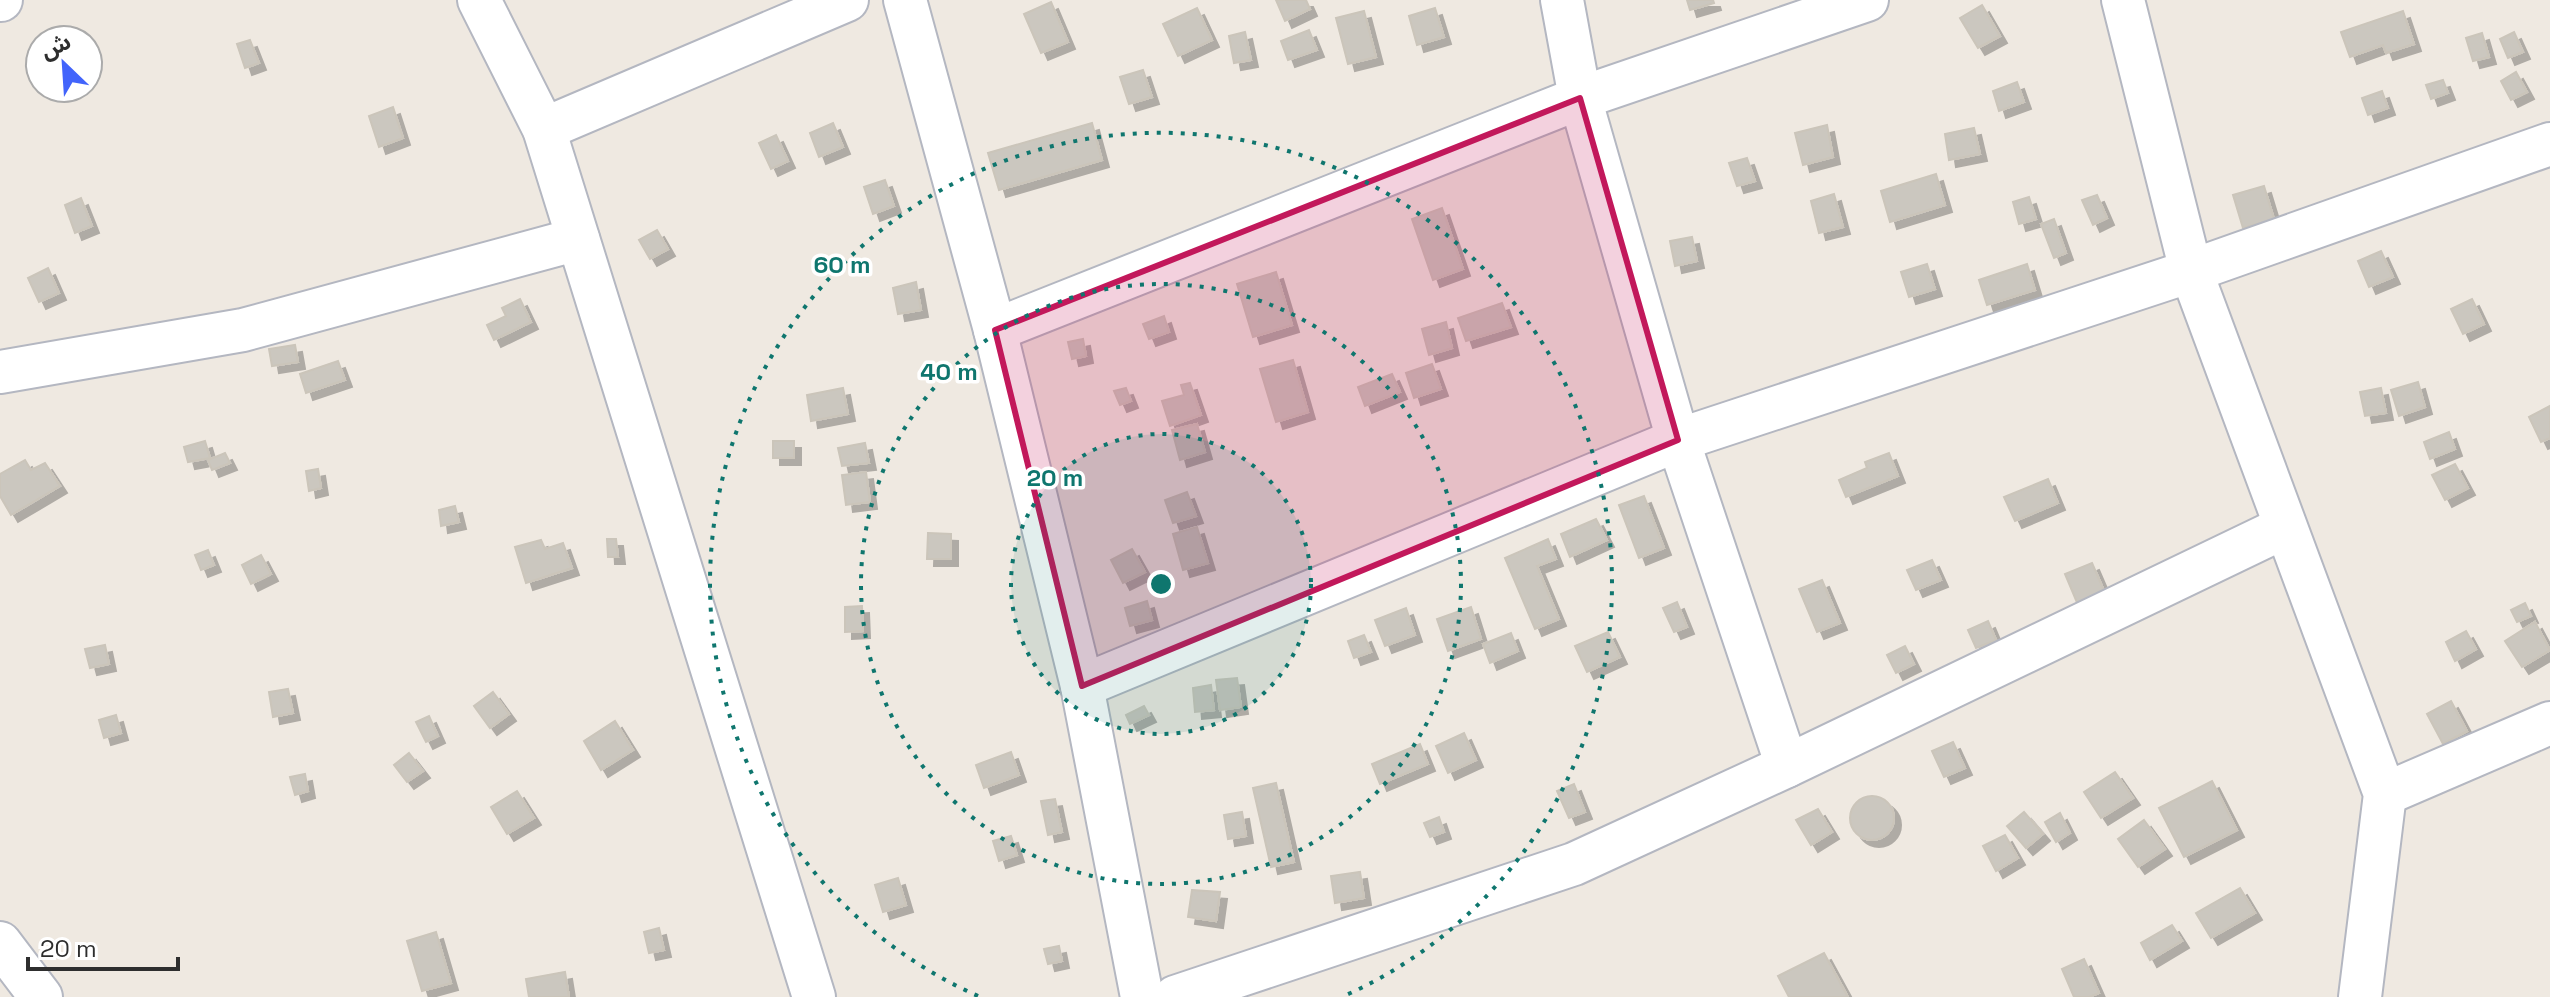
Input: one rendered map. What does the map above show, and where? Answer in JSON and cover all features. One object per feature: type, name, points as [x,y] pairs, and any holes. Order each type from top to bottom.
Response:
[{"type":"street","points":[[479,0],[544,129],[814,997]]},
{"type":"street","points":[[544,129],[847,0]]},
{"type":"street","points":[[905,0],[995,330],[1082,686],[1142,997]]},
{"type":"street","points":[[1562,0],[1580,98],[1678,440],[1787,766]]},
{"type":"street","points":[[995,330],[1580,98],[1867,0]]},
{"type":"street","points":[[2123,0],[2191,271],[2385,794],[2360,997]]},
{"type":"street","points":[[1082,686],[1678,440],[2191,271],[2550,144]]},
{"type":"street","points":[[0,372],[243,330],[578,239]]},
{"type":"street","points":[[1175,997],[1574,864],[1787,766],[2285,527]]},
{"type":"street","points":[[2385,794],[2550,723]]},
{"type":"street","points":[[0,943],[41,997]]},
{"type":"highlighted area","points":[[1580,98],[1678,440],[1082,686],[995,330]]},
{"type":"building","points":[[1276,0],[1306,0],[1310,9],[1285,21]]},
{"type":"building","points":[[1687,0],[1713,0],[1714,3],[1690,10]]},
{"type":"building","points":[[1051,2],[1068,42],[1041,53],[1024,14]]},
{"type":"building","points":[[1982,5],[2000,36],[1978,48],[1960,18]]},
{"type":"building","points":[[1197,8],[1212,40],[1178,56],[1163,24]]},
{"type":"building","points":[[1435,8],[1444,37],[1417,45],[1409,16]]},
{"type":"building","points":[[1364,11],[1376,57],[1348,64],[1336,18]]},
{"type":"building","points":[[2403,11],[2414,44],[2386,53],[2383,45],[2350,57],[2341,32]]},
{"type":"building","points":[[1309,30],[1317,50],[1288,60],[1281,41]]},
{"type":"building","points":[[1245,32],[1251,60],[1234,63],[1229,36]]},
{"type":"building","points":[[2514,32],[2523,52],[2508,58],[2500,39]]},
{"type":"building","points":[[2482,33],[2489,57],[2473,61],[2466,38]]},
{"type":"building","points":[[250,40],[259,63],[245,68],[237,44]]},
{"type":"building","points":[[1143,70],[1152,97],[1129,104],[1120,77]]},
{"type":"building","points":[[2516,72],[2527,92],[2511,100],[2501,81]]},
{"type":"building","points":[[2443,80],[2448,93],[2431,99],[2426,85]]},
{"type":"building","points":[[2017,82],[2024,102],[1999,111],[1993,91]]},
{"type":"building","points":[[2382,91],[2388,108],[2368,115],[2362,98]]},
{"type":"building","points":[[393,107],[403,138],[379,147],[369,116]]},
{"type":"building","points":[[833,123],[843,147],[819,157],[810,133]]},
{"type":"building","points":[[1092,123],[1102,160],[999,190],[988,153]]},
{"type":"building","points":[[1827,125],[1833,157],[1803,165],[1795,133]]},
{"type":"building","points":[[1974,128],[1980,154],[1949,160],[1945,134]]},
{"type":"building","points":[[776,135],[788,161],[771,169],[759,143]]},
{"type":"building","points":[[1747,158],[1755,181],[1737,186],[1729,163]]},
{"type":"building","points":[[1936,174],[1945,205],[1890,222],[1881,191]]},
{"type":"building","points":[[885,180],[894,206],[873,214],[864,187]]},
{"type":"building","points":[[2264,186],[2274,219],[2243,228],[2233,195]]},
{"type":"building","points":[[1834,194],[1843,227],[1819,233],[1811,201]]},
{"type":"building","points":[[2097,195],[2107,218],[2093,225],[2082,200]]},
{"type":"building","points":[[2029,197],[2036,219],[2019,224],[2013,202]]},
{"type":"building","points":[[81,198],[92,226],[75,233],[65,205]]},
{"type":"building","points":[[1442,208],[1463,269],[1433,280],[1412,219]]},
{"type":"building","points":[[2054,219],[2066,253],[2054,258],[2041,224]]},
{"type":"building","points":[[657,230],[668,249],[650,259],[639,240]]},
{"type":"building","points":[[1692,237],[1697,261],[1675,266],[1670,241]]},
{"type":"building","points":[[2381,251],[2393,277],[2369,287],[2358,261]]},
{"type":"building","points":[[1927,264],[1935,289],[1909,297],[1901,272]]},
{"type":"building","points":[[2027,264],[2035,290],[1987,305],[1979,280]]},
{"type":"building","points":[[48,268],[59,293],[39,302],[28,278]]},
{"type":"building","points":[[1276,272],[1292,325],[1253,337],[1237,284]]},
{"type":"building","points":[[916,282],[921,310],[898,314],[893,288]]},
{"type":"building","points":[[520,299],[531,322],[494,340],[487,325],[506,316],[502,308]]},
{"type":"building","points":[[2472,299],[2484,324],[2463,334],[2451,309]]},
{"type":"building","points":[[1502,303],[1511,327],[1466,341],[1458,318]]},
{"type":"building","points":[[1164,316],[1169,332],[1149,339],[1143,324]]},
{"type":"building","points":[[1446,322],[1452,348],[1429,355],[1422,329]]},
{"type":"building","points":[[1083,339],[1086,356],[1072,359],[1068,342]]},
{"type":"building","points":[[295,345],[298,362],[272,366],[269,349]]},
{"type":"building","points":[[1293,360],[1308,412],[1276,422],[1260,369]]},
{"type":"building","points":[[338,361],[345,380],[306,393],[300,374]]},
{"type":"building","points":[[1432,364],[1441,389],[1414,398],[1406,373]]},
{"type":"building","points":[[1392,374],[1400,392],[1365,406],[1358,387]]},
{"type":"building","points":[[2418,382],[2425,407],[2399,416],[2391,390]]},
{"type":"building","points":[[1190,383],[1201,415],[1170,426],[1162,401],[1184,395],[1181,385]]},
{"type":"building","points":[[843,388],[848,414],[811,421],[807,395]]},
{"type":"building","points":[[1126,388],[1131,401],[1120,405],[1114,391]]},
{"type":"building","points":[[2381,388],[2386,413],[2365,416],[2360,392]]},
{"type":"building","points":[[2550,406],[2550,438],[2541,442],[2529,417]]},
{"type":"building","points":[[1197,424],[1205,452],[1180,460],[1172,430]]},
{"type":"building","points":[[2449,432],[2455,449],[2430,459],[2424,442]]},
{"type":"building","points":[[205,441],[210,458],[188,462],[184,447]]},
{"type":"building","points":[[773,441],[794,441],[794,458],[773,458]]},
{"type":"building","points":[[865,443],[869,463],[842,466],[838,448]]},
{"type":"building","points":[[225,453],[230,463],[212,470],[208,460]]},
{"type":"building","points":[[1889,453],[1898,476],[1846,497],[1839,480],[1867,468],[1865,462]]},
{"type":"building","points":[[25,460],[31,470],[45,463],[60,486],[11,515],[0,496],[0,474]]},
{"type":"building","points":[[2455,464],[2468,488],[2445,500],[2432,475]]},
{"type":"building","points":[[318,469],[321,488],[309,491],[306,471]]},
{"type":"building","points":[[866,472],[870,502],[846,505],[842,475]]},
{"type":"building","points":[[2048,479],[2058,503],[2015,521],[2004,497]]},
{"type":"building","points":[[1187,492],[1196,516],[1173,523],[1165,500]]},
{"type":"building","points":[[1644,496],[1664,548],[1639,558],[1619,505]]},
{"type":"building","points":[[455,506],[459,522],[441,526],[439,510]]},
{"type":"building","points":[[1596,519],[1607,540],[1570,557],[1561,534]]},
{"type":"building","points":[[1197,527],[1208,563],[1183,570],[1173,534]]},
{"type":"building","points":[[928,533],[951,534],[951,559],[927,559]]},
{"type":"building","points":[[607,539],[616,539],[618,557],[608,557]]},
{"type":"building","points":[[1548,539],[1556,559],[1537,566],[1559,619],[1535,629],[1505,558]]},
{"type":"building","points":[[541,540],[545,549],[563,543],[572,568],[526,583],[515,547]]},
{"type":"building","points":[[1132,549],[1145,572],[1123,583],[1111,560]]},
{"type":"building","points":[[208,550],[214,565],[201,570],[195,555]]},
{"type":"building","points":[[261,555],[271,574],[251,584],[242,565]]},
{"type":"building","points":[[1932,560],[1941,580],[1916,590],[1907,570]]},
{"type":"building","points":[[2092,563],[2105,593],[2078,605],[2065,574]]},
{"type":"building","points":[[1822,580],[1840,623],[1817,632],[1799,589]]},
{"type":"building","points":[[1147,601],[1152,620],[1130,626],[1125,608]]},
{"type":"building","points":[[1677,602],[1687,627],[1674,632],[1663,608]]},
{"type":"building","points":[[2525,603],[2531,616],[2517,622],[2511,610]]},
{"type":"building","points":[[862,606],[863,631],[845,632],[845,607]]},
{"type":"building","points":[[1471,607],[1481,639],[1448,651],[1437,619]]},
{"type":"building","points":[[1406,608],[1415,635],[1385,646],[1375,620]]},
{"type":"building","points":[[1988,621],[1996,640],[1976,648],[1968,630]]},
{"type":"building","points":[[2535,622],[2550,650],[2522,667],[2505,641]]},
{"type":"building","points":[[2466,631],[2476,649],[2455,661],[2446,642]]},
{"type":"building","points":[[1608,632],[1620,657],[1587,672],[1575,646]]},
{"type":"building","points":[[1511,633],[1518,651],[1490,663],[1483,644]]},
{"type":"building","points":[[1364,635],[1371,652],[1354,658],[1348,641]]},
{"type":"building","points":[[105,645],[109,664],[90,668],[85,649]]},
{"type":"building","points":[[1905,646],[1914,664],[1896,673],[1887,655]]},
{"type":"building","points":[[1237,678],[1241,707],[1220,710],[1216,680]]},
{"type":"building","points":[[1211,685],[1214,710],[1195,712],[1193,688]]},
{"type":"building","points":[[288,689],[293,713],[273,717],[269,692]]},
{"type":"building","points":[[493,692],[509,714],[490,728],[474,706]]},
{"type":"building","points":[[2451,701],[2467,731],[2443,744],[2427,714]]},
{"type":"building","points":[[1144,706],[1149,715],[1130,724],[1126,715]]},
{"type":"building","points":[[116,715],[121,733],[104,738],[99,720]]},
{"type":"building","points":[[429,716],[438,736],[426,742],[416,722]]},
{"type":"building","points":[[615,721],[633,750],[601,770],[584,741]]},
{"type":"building","points":[[1464,733],[1476,760],[1448,773],[1436,746]]},
{"type":"building","points":[[1953,742],[1965,768],[1944,777],[1932,751]]},
{"type":"building","points":[[1420,744],[1428,764],[1380,784],[1372,764]]},
{"type":"building","points":[[1011,752],[1019,775],[984,788],[976,765]]},
{"type":"building","points":[[409,753],[423,771],[407,782],[394,765]]},
{"type":"building","points":[[2115,772],[2133,798],[2101,818],[2084,792]]},
{"type":"building","points":[[305,774],[308,791],[295,795],[290,777]]},
{"type":"building","points":[[2212,781],[2237,830],[2184,857],[2159,808]]},
{"type":"building","points":[[1276,783],[1294,862],[1271,867],[1253,788]]},
{"type":"building","points":[[1574,784],[1585,812],[1569,818],[1557,791]]},
{"type":"building","points":[[517,791],[534,818],[507,834],[491,807]]},
{"type":"building","points":[[1872,796],[1888,802],[1894,818],[1888,834],[1872,840],[1856,834],[1850,818],[1856,802]]},
{"type":"building","points":[[1055,799],[1062,832],[1048,835],[1041,801]]},
{"type":"building","points":[[1818,809],[1832,832],[1811,845],[1796,820]]},
{"type":"building","points":[[1242,812],[1246,836],[1228,839],[1224,815]]},
{"type":"building","points":[[2024,812],[2043,834],[2026,848],[2007,826]]},
{"type":"building","points":[[2060,813],[2070,833],[2056,842],[2045,822]]},
{"type":"building","points":[[1439,817],[1444,832],[1430,837],[1424,823]]},
{"type":"building","points":[[2144,820],[2165,849],[2138,867],[2118,839]]},
{"type":"building","points":[[2005,835],[2018,858],[1996,871],[1983,846]]},
{"type":"building","points":[[1011,836],[1017,855],[999,861],[993,841]]},
{"type":"building","points":[[1360,872],[1364,898],[1335,903],[1331,876]]},
{"type":"building","points":[[898,878],[906,905],[883,912],[875,885]]},
{"type":"building","points":[[2240,888],[2255,913],[2211,938],[2196,913]]},
{"type":"building","points":[[1192,890],[1220,892],[1216,921],[1188,917]]},
{"type":"building","points":[[2172,925],[2182,941],[2150,960],[2141,943]]},
{"type":"building","points":[[659,928],[664,950],[649,953],[644,932]]},
{"type":"building","points":[[436,932],[451,983],[422,991],[407,941]]},
{"type":"building","points":[[1059,946],[1062,961],[1048,964],[1044,949]]},
{"type":"building","points":[[1824,953],[1848,997],[1789,997],[1778,976]]},
{"type":"building","points":[[2084,959],[2099,993],[2074,997],[2062,969]]},
{"type":"building","points":[[565,972],[569,997],[529,997],[526,979]]}]
